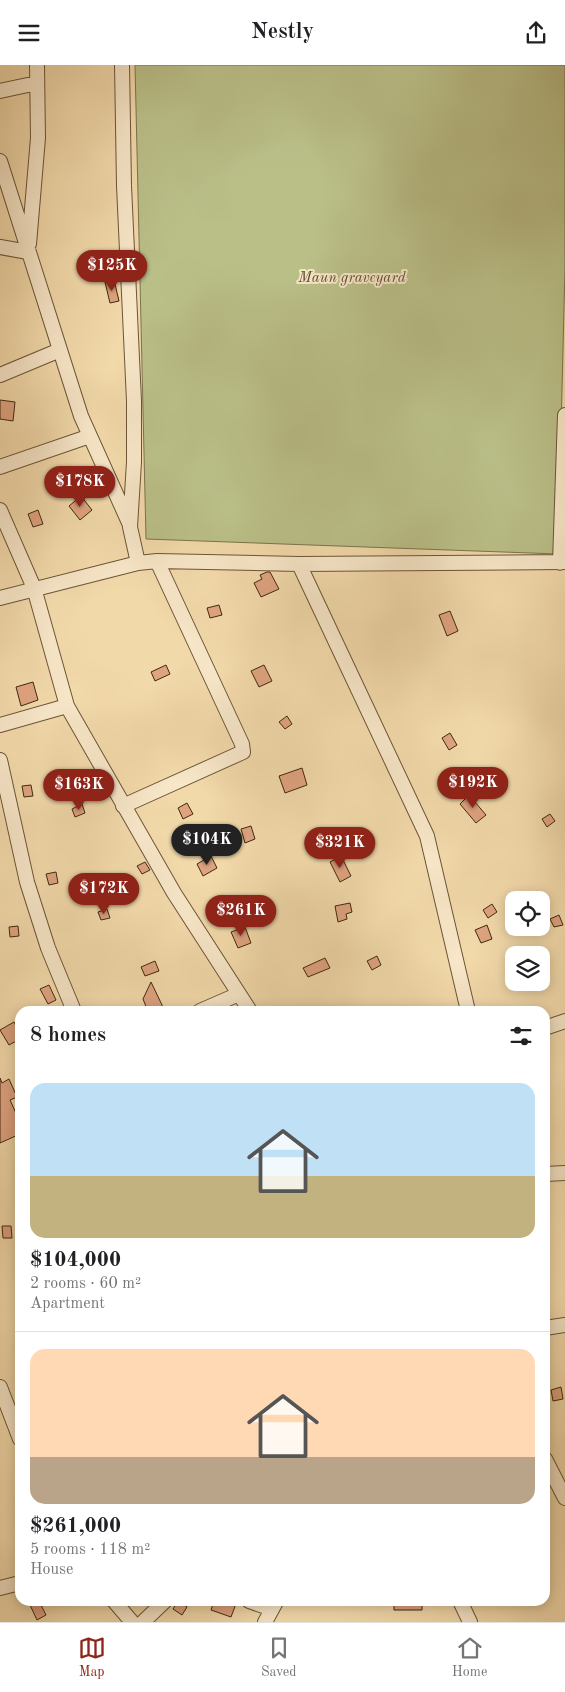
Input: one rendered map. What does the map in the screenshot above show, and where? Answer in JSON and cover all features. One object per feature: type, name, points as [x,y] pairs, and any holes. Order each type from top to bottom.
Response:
[{"type":"street","points":[[28,252],[38,138],[37,65]]},
{"type":"street","points":[[122,65],[125,215],[134,401],[134,462],[130,527]]},
{"type":"street","points":[[0,91],[37,83]]},
{"type":"street","points":[[0,161],[81,416],[130,527],[138,563]]},
{"type":"street","points":[[0,247],[28,252]]},
{"type":"street","points":[[0,375],[60,350]]},
{"type":"street","points":[[0,598],[138,563],[157,561],[299,564],[562,562],[565,415]]},
{"type":"street","points":[[0,467],[90,436]]},
{"type":"street","points":[[0,510],[34,588],[67,705],[174,893],[247,1006]]},
{"type":"street","points":[[123,806],[243,752],[242,744],[157,561]]},
{"type":"street","points":[[299,564],[426,835],[467,1006]]},
{"type":"street","points":[[0,725],[67,705]]},
{"type":"street","points":[[0,760],[27,882],[48,948],[72,1006]]},
{"type":"street","points":[[211,1006],[239,994]]},
{"type":"street","points":[[550,1027],[565,1021]]},
{"type":"street","points":[[550,1174],[565,1173]]},
{"type":"street","points":[[550,1327],[565,1325]]},
{"type":"street","points":[[0,1387],[15,1408]]},
{"type":"street","points":[[550,1469],[565,1498]]},
{"type":"street","points":[[0,1588],[15,1584]]},
{"type":"street","points":[[118,1606],[132,1622]]},
{"type":"street","points":[[143,1622],[160,1606]]},
{"type":"street","points":[[462,1606],[470,1622]]},
{"type":"green space","name":"Maun graveyard","points":[[135,65],[565,65],[565,267],[558,554],[146,539]]},
{"type":"building","points":[[114,280],[119,301],[110,303],[105,282]]},
{"type":"building","points":[[0,400],[15,402],[13,421],[0,419]]},
{"type":"building","points":[[81,496],[92,510],[80,520],[69,506]]},
{"type":"building","points":[[38,510],[43,524],[33,527],[28,514]]},
{"type":"building","points":[[270,572],[279,589],[261,597],[254,583],[262,579],[260,575]]},
{"type":"building","points":[[219,605],[222,615],[210,618],[207,608]]},
{"type":"building","points":[[450,611],[458,631],[447,636],[439,615]]},
{"type":"building","points":[[166,665],[170,674],[155,681],[151,672]]},
{"type":"building","points":[[264,665],[272,681],[259,687],[251,671]]},
{"type":"building","points":[[33,682],[38,700],[21,706],[16,687]]},
{"type":"building","points":[[287,716],[292,724],[285,729],[279,722]]},
{"type":"building","points":[[450,733],[457,745],[449,750],[442,738]]},
{"type":"building","points":[[302,768],[307,785],[285,793],[279,776]]},
{"type":"building","points":[[31,785],[33,796],[24,797],[22,786]]},
{"type":"building","points":[[469,795],[486,815],[476,823],[460,804]]},
{"type":"building","points":[[187,803],[193,814],[183,819],[178,808]]},
{"type":"building","points":[[82,804],[85,813],[75,817],[72,809]]},
{"type":"building","points":[[550,814],[555,821],[547,827],[542,819]]},
{"type":"building","points":[[251,826],[255,839],[245,843],[241,829]]},
{"type":"building","points":[[211,856],[217,868],[203,876],[197,864]]},
{"type":"building","points":[[341,856],[351,876],[340,882],[330,862]]},
{"type":"building","points":[[145,862],[150,870],[142,874],[137,866]]},
{"type":"building","points":[[56,872],[58,883],[49,885],[46,874]]},
{"type":"building","points":[[350,903],[352,912],[346,914],[347,919],[338,922],[335,906]]},
{"type":"building","points":[[492,904],[497,912],[488,918],[483,910]]},
{"type":"building","points":[[107,909],[110,918],[101,920],[98,912]]},
{"type":"building","points":[[559,915],[563,925],[554,927],[550,919]]},
{"type":"building","points":[[487,925],[492,939],[481,943],[475,930]]},
{"type":"building","points":[[18,926],[19,936],[10,937],[9,927]]},
{"type":"building","points":[[245,927],[251,943],[238,948],[231,932]]},
{"type":"building","points":[[377,956],[381,965],[372,970],[367,961]]},
{"type":"building","points":[[325,958],[330,968],[308,977],[303,968]]},
{"type":"building","points":[[155,961],[159,971],[145,976],[141,967]]},
{"type":"building","points":[[151,982],[162,1006],[146,1006],[143,999]]},
{"type":"building","points":[[49,985],[56,1000],[48,1004],[40,989]]},
{"type":"building","points":[[14,1022],[15,1042],[9,1045],[0,1030]]},
{"type":"building","points":[[0,1078],[2,1083],[9,1079],[15,1092],[15,1098],[10,1100],[15,1111],[15,1136],[0,1143]]},
{"type":"building","points":[[2,1226],[11,1226],[12,1238],[3,1238]]},
{"type":"building","points":[[561,1387],[563,1399],[553,1401],[551,1390]]},
{"type":"building","points":[[30,1606],[42,1606],[46,1615],[37,1620]]},
{"type":"building","points":[[175,1606],[187,1607],[182,1615],[173,1609]]},
{"type":"building","points":[[212,1606],[235,1606],[231,1617],[211,1610]]},
{"type":"building","points":[[394,1606],[422,1606],[422,1610],[394,1610]]}]
